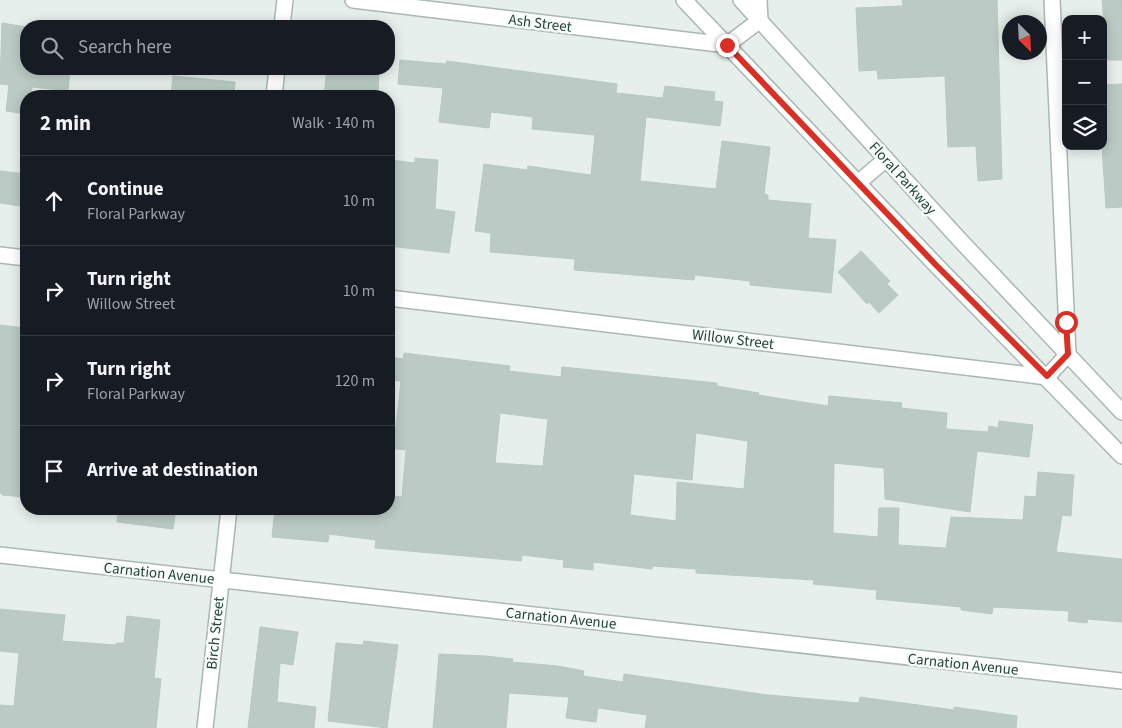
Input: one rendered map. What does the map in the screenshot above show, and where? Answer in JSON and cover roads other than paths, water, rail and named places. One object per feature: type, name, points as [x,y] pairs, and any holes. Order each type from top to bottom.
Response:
[{"type":"street","points":[[283,20],[285,0]]},
{"type":"street","name":"Ash Street","points":[[353,0],[727,45]]},
{"type":"street","points":[[684,0],[1122,456]]},
{"type":"street","name":"Floral Parkway","points":[[741,0],[1122,412]]},
{"type":"street","points":[[727,45],[760,20],[759,0]]},
{"type":"street","points":[[1047,376],[1068,354],[1052,0]]},
{"type":"street","points":[[275,90],[276,75]]},
{"type":"street","points":[[858,183],[886,159]]},
{"type":"street","points":[[0,255],[20,257]]},
{"type":"street","name":"Willow Street","points":[[395,299],[1047,376]]},
{"type":"street","name":"Birch Street","points":[[205,728],[228,515]]},
{"type":"street","name":"Carnation Avenue","points":[[0,555],[1122,682]]}]
